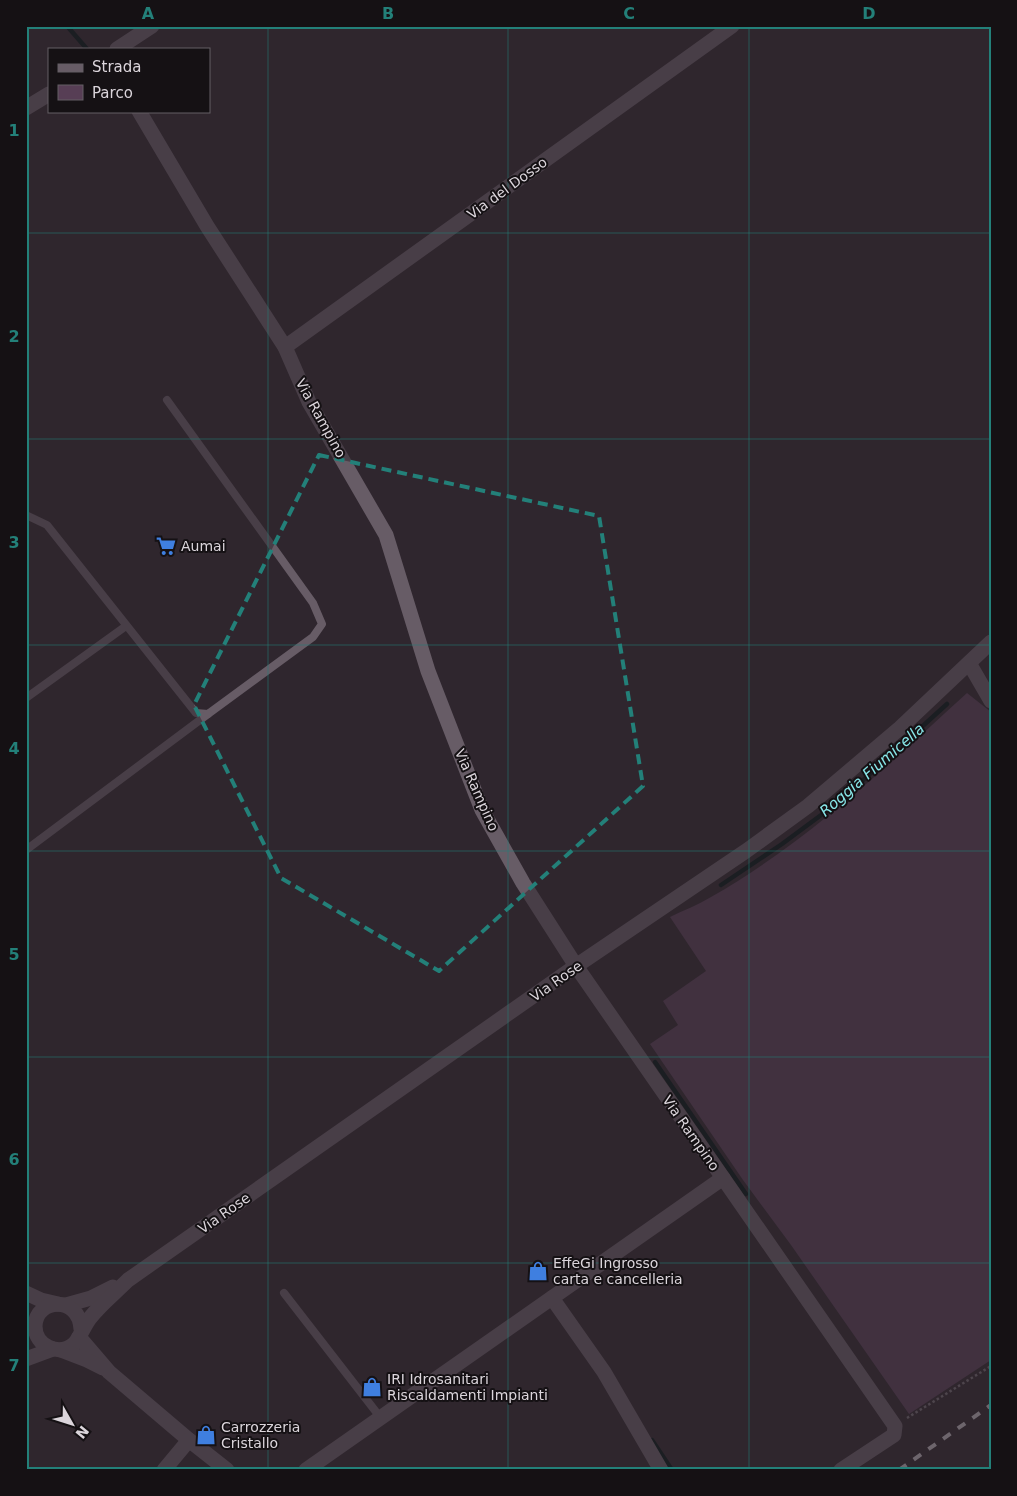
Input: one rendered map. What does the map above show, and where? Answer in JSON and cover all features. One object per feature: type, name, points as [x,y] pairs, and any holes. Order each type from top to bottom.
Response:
[{"type":"street","points":[[119,48],[152,26]]},
{"type":"street","name":"Via del Dosso","points":[[284,347],[730,28]]},
{"type":"street","points":[[26,108],[48,95]]},
{"type":"street","name":"Via Rampino","points":[[140,112],[207,226],[284,347],[309,402],[386,535],[428,671],[482,810],[523,883],[576,966],[895,1426]]},
{"type":"street","name":"Via Rose","points":[[80,1333],[97,1308],[128,1280],[808,806],[900,728],[991,642]]},
{"type":"street","points":[[968,663],[991,701]]},
{"type":"street","points":[[306,1470],[380,1416],[723,1178]]},
{"type":"street","name":"Via Rose","points":[[63,1305],[91,1298],[128,1280]]},
{"type":"street","points":[[26,1293],[41,1300],[63,1305],[78,1315],[80,1333],[109,1372]]},
{"type":"street","points":[[552,1298],[604,1372],[661,1470]]},
{"type":"street","points":[[33,1333],[45,1308],[63,1305]]},
{"type":"street","points":[[26,1308],[33,1333],[46,1346],[87,1360],[109,1372],[227,1470]]},
{"type":"street","points":[[26,1359],[68,1348],[75,1343],[80,1333]]},
{"type":"street","points":[[841,1470],[894,1435],[895,1426]]},
{"type":"street","points":[[164,1470],[189,1440]]},
{"type":"lane","points":[[26,850],[313,637],[322,624],[313,603],[167,400]]},
{"type":"lane","points":[[26,515],[47,525],[196,713],[208,714]]},
{"type":"lane","points":[[26,698],[126,626]]},
{"type":"lane","points":[[284,1293],[380,1416]]},
{"type":"path","points":[[895,1426],[991,1366]]},
{"type":"highlighted area","points":[[319,455],[599,516],[643,786],[439,971],[281,878],[194,705]]},
{"type":"green space","points":[[967,693],[991,712],[991,1360],[909,1414],[791,1245],[743,1180],[650,1044],[678,1025],[663,1001],[706,971],[670,917],[706,900],[746,875],[813,828],[876,776]]},
{"type":"waterway","name":"Roggia Fiumicella","points":[[67,26],[86,48]]},
{"type":"waterway","name":"Roggia Fiumicella","points":[[721,885],[782,844],[840,801],[947,704]]},
{"type":"waterway","name":"Roggia Fiumicella","points":[[655,1062],[746,1194]]},
{"type":"waterway","name":"Roggia Fiumicella","points":[[652,1440],[672,1470]]},
{"type":"railway","points":[[899,1470],[991,1405]]},
{"type":"place","name":"Aumai","points":[[166,546]]},
{"type":"place","name":"EffeGi Ingrosso carta e cancelleria","points":[[538,1271]]},
{"type":"place","name":"IRI Idrosanitari Riscaldamenti Impianti","points":[[372,1387]]},
{"type":"place","name":"Carrozzeria Cristallo","points":[[206,1435]]}]
